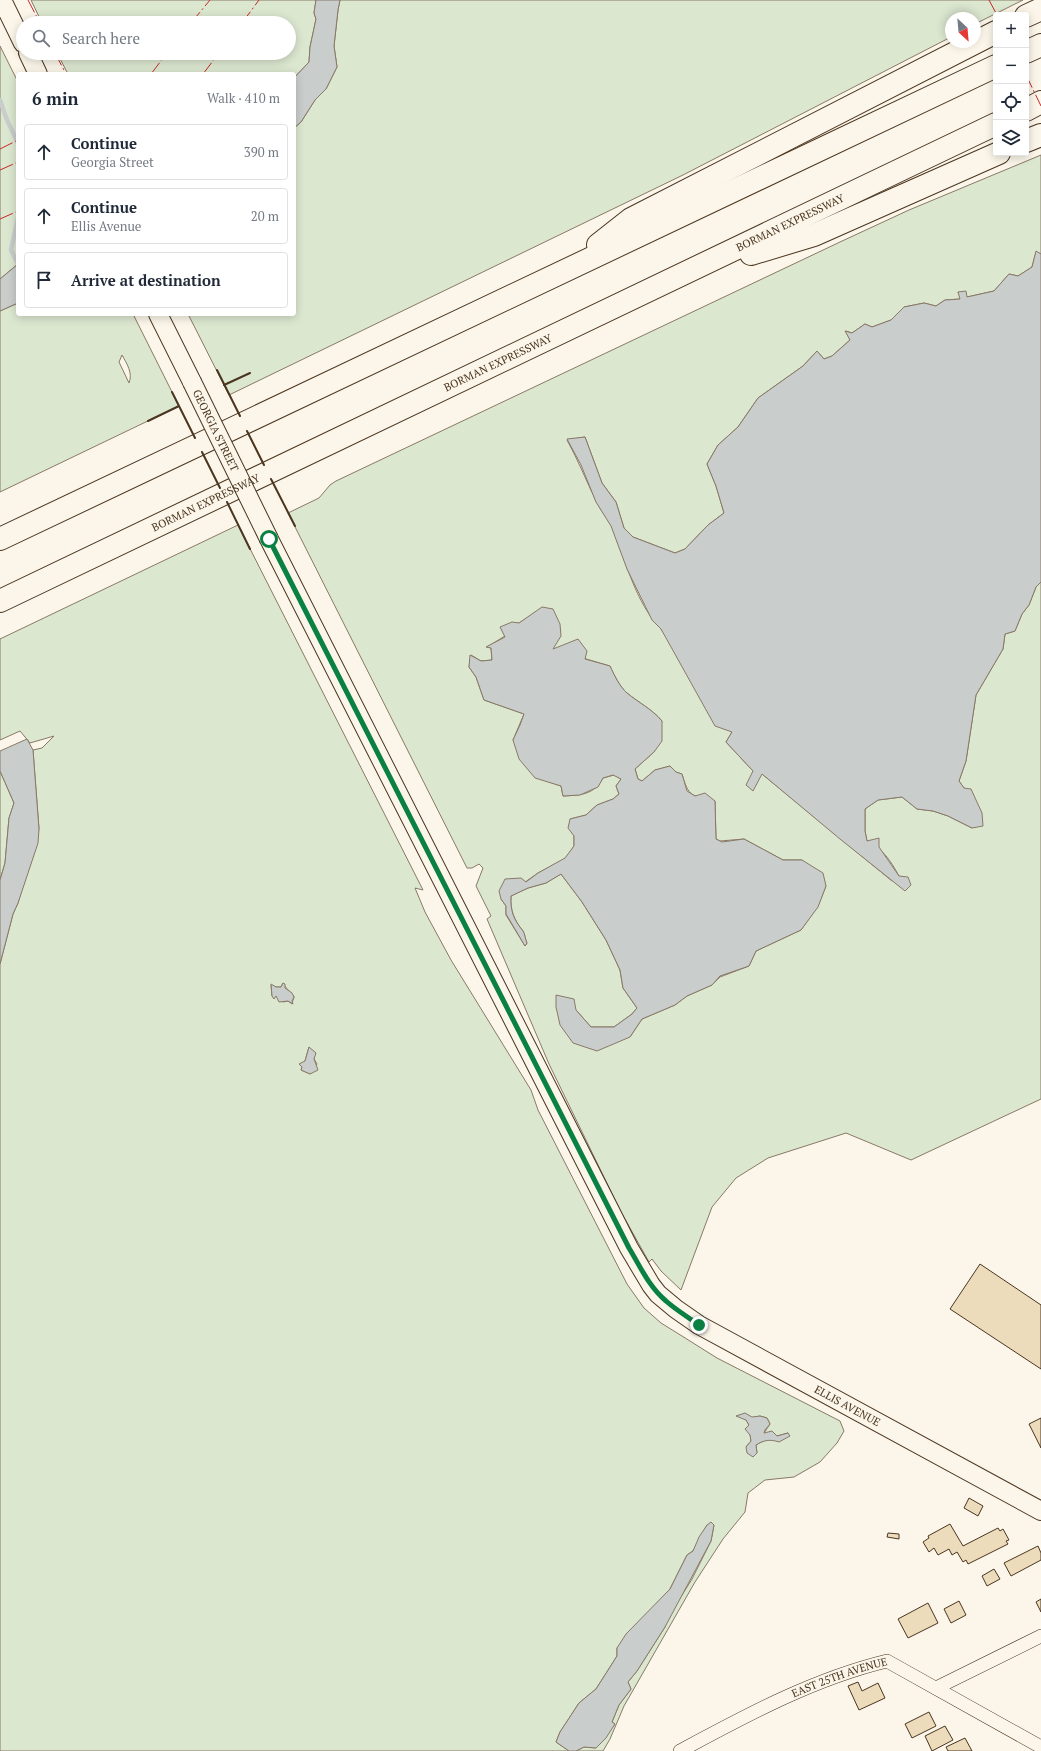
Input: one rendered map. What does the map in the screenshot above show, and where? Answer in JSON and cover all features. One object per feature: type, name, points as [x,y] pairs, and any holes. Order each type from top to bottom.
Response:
[{"type":"highway","points":[[1029,14],[1041,8]]},
{"type":"highway","points":[[567,269],[631,219],[993,34]]},
{"type":"highway","points":[[1029,51],[1041,45]]},
{"type":"highway","points":[[0,539],[993,67]]},
{"type":"highway","points":[[1029,108],[1041,102]]},
{"type":"highway","name":"BORMAN EXPRESSWAY","points":[[0,601],[993,125]]},
{"type":"highway","points":[[1029,140],[1041,135]]},
{"type":"highway","points":[[681,276],[814,235],[993,156]]},
{"type":"street","points":[[2,0],[16,29]]},
{"type":"street","points":[[31,60],[37,72]]},
{"type":"street","name":"GEORGIA STREET","points":[[159,316],[240,482],[629,1248],[658,1294]]},
{"type":"street","name":"ELLIS AVENUE","points":[[658,1294],[699,1325],[1041,1511]]},
{"type":"street","points":[[936,1688],[1041,1636]]},
{"type":"street","name":"EAST 25TH AVENUE","points":[[680,1751],[761,1707],[792,1693],[844,1673],[887,1661],[1041,1746]]},
{"type":"green space","points":[[31,0],[316,0],[314,13],[316,19],[310,47],[309,62],[296,76],[296,72],[67,72],[61,60],[296,60],[296,16],[39,16]]},
{"type":"green space","points":[[340,0],[1023,0],[999,12],[993,12],[993,15],[981,21],[981,12],[945,12],[945,40],[683,175],[229,395],[189,316],[296,316],[296,126],[301,122],[315,100],[326,89],[337,67],[334,46]]},
{"type":"green space","points":[[0,46],[16,78],[16,266],[0,279]]},
{"type":"green space","points":[[1041,155],[1041,254],[1036,252],[1032,267],[1018,276],[1009,274],[994,291],[967,297],[958,292],[961,299],[945,300],[936,306],[924,303],[904,307],[891,320],[872,327],[865,324],[852,333],[846,331],[850,340],[832,356],[824,359],[817,351],[803,366],[758,398],[738,427],[718,445],[707,464],[716,486],[724,513],[708,525],[685,549],[675,553],[633,537],[624,528],[616,502],[602,483],[585,437],[567,440],[598,504],[612,527],[632,581],[644,606],[732,732],[726,742],[753,771],[762,774],[892,881],[899,876],[893,865],[878,848],[867,841],[865,831],[865,809],[878,800],[902,797],[917,809],[933,811],[948,816],[972,828],[964,788],[959,781],[966,761],[976,695],[1003,649],[1005,634],[1015,631],[1022,614],[1029,605],[1036,587],[1041,582],[1041,1099],[911,1160],[846,1133],[768,1158],[736,1178],[712,1207],[681,1290],[661,1271],[652,1259],[649,1262],[621,1212],[549,1064],[487,919],[491,916],[476,886],[483,868],[479,864],[472,868],[467,868],[288,513],[319,498],[330,485],[336,481],[909,210]],"holes":[[[542,608],[552,649],[610,666],[617,681],[624,690],[662,721],[654,752],[635,769],[638,779],[642,781],[655,770],[670,766],[676,772],[682,774],[689,792],[701,798],[715,801],[716,839],[720,841],[744,839],[783,860],[802,860],[826,886],[818,906],[801,930],[756,951],[749,966],[720,977],[712,985],[687,996],[675,1005],[642,1019],[630,1037],[560,1025],[576,1010],[591,1027],[614,1027],[632,1014],[637,1008],[623,988],[620,970],[606,940],[582,902],[561,874],[546,883],[528,888],[511,896],[512,910],[517,923],[523,931],[527,943],[525,946],[506,915],[506,906],[501,899],[538,873],[565,859],[574,846],[574,836],[570,819],[586,815],[597,805],[613,799],[619,794],[616,786],[621,779],[614,775],[603,778],[591,791],[576,795],[563,796],[561,786],[535,777],[513,740],[524,714],[484,700],[476,677],[469,667],[471,655],[481,661],[492,660],[491,648],[487,647],[505,636],[501,628],[519,623]]]},
{"type":"green space","points":[[16,304],[16,316],[134,316],[179,406],[0,492],[0,311]],"holes":[[[122,355],[130,372],[129,383],[119,362]]]},
{"type":"green space","points":[[238,525],[423,890],[415,888],[425,912],[451,960],[531,1090],[538,1110],[627,1284],[644,1308],[661,1323],[717,1358],[840,1421],[844,1431],[837,1443],[820,1462],[794,1477],[765,1480],[748,1493],[745,1512],[723,1539],[695,1582],[624,1706],[610,1739],[603,1751],[576,1751],[584,1747],[596,1748],[615,1724],[612,1722],[619,1705],[631,1689],[628,1682],[637,1671],[665,1627],[669,1616],[692,1579],[711,1541],[714,1525],[707,1525],[693,1551],[687,1555],[670,1589],[617,1648],[617,1656],[596,1689],[579,1703],[560,1732],[556,1742],[569,1751],[0,1751],[0,964],[13,914],[18,903],[39,829],[33,750],[42,748],[54,736],[30,743],[20,731],[0,740],[0,639]],"holes":[[[283,983],[294,996],[292,1004],[288,1001],[283,1002],[276,996],[272,996],[271,985],[281,987]],[[309,1047],[314,1053],[314,1059],[317,1064],[310,1074],[301,1070]],[[760,1416],[767,1418],[770,1424],[764,1433],[777,1436],[788,1433],[756,1445],[757,1453],[746,1447],[751,1441],[749,1425],[746,1420]]]},
{"type":"green space","points":[[0,771],[14,803],[9,818],[5,863],[0,880]]},
{"type":"shaded area","points":[[316,0],[340,0],[334,46],[337,67],[326,89],[315,100],[301,122],[296,126],[296,76],[309,62],[310,47],[316,19],[314,13]]},
{"type":"shaded area","points":[[1036,251],[1041,254],[1041,582],[1036,587],[1029,605],[1022,614],[1015,631],[1005,634],[1003,649],[976,695],[966,761],[959,781],[964,788],[971,789],[982,813],[983,826],[972,828],[948,816],[933,811],[917,809],[902,797],[878,800],[865,809],[865,831],[867,841],[879,838],[879,847],[899,876],[908,877],[911,885],[905,891],[762,774],[753,791],[746,785],[753,771],[726,742],[732,732],[715,726],[661,629],[652,620],[627,569],[611,526],[596,502],[581,465],[567,439],[585,437],[602,483],[616,502],[624,528],[633,537],[675,553],[685,549],[708,525],[724,513],[716,486],[707,464],[718,445],[738,427],[758,398],[803,366],[817,351],[824,359],[832,356],[850,340],[845,331],[852,333],[865,324],[872,327],[891,320],[904,307],[924,303],[936,306],[945,300],[960,299],[958,292],[966,291],[967,297],[994,291],[1009,274],[1018,276],[1032,267]]},
{"type":"shaded area","points":[[16,266],[16,304],[0,311],[0,279]]},
{"type":"shaded area","points":[[542,607],[553,609],[560,624],[561,636],[553,649],[578,639],[587,651],[585,659],[610,666],[617,681],[624,690],[662,721],[662,741],[654,752],[635,769],[638,779],[642,781],[655,770],[670,766],[676,772],[682,774],[687,791],[695,796],[705,793],[715,801],[716,839],[722,842],[744,839],[783,860],[802,860],[823,873],[826,886],[818,907],[801,930],[756,951],[749,966],[720,976],[712,985],[687,996],[675,1005],[642,1019],[630,1037],[597,1051],[573,1043],[560,1025],[556,1007],[556,995],[574,999],[576,1010],[591,1027],[614,1027],[632,1014],[637,1008],[623,988],[620,970],[606,940],[582,902],[561,874],[546,883],[528,888],[511,896],[512,911],[517,923],[523,931],[527,943],[525,946],[506,914],[506,906],[501,899],[499,891],[505,879],[521,878],[526,882],[538,873],[565,858],[574,846],[574,836],[568,828],[570,819],[586,815],[597,805],[613,799],[619,794],[616,786],[621,779],[613,775],[603,778],[598,787],[580,795],[563,796],[561,786],[535,778],[519,759],[513,740],[524,714],[484,700],[476,677],[469,667],[470,655],[481,661],[492,660],[491,648],[486,647],[505,637],[500,627],[512,622],[519,623]]},
{"type":"shaded area","points":[[27,739],[33,750],[39,829],[38,843],[13,914],[0,964],[0,880],[5,863],[9,818],[14,803],[0,771],[0,751]]},
{"type":"shaded area","points":[[283,983],[285,984],[285,988],[292,993],[294,997],[292,1001],[293,1004],[288,1001],[279,1002],[276,996],[274,999],[272,996],[271,984],[276,987],[281,987]]},
{"type":"shaded area","points":[[309,1047],[316,1053],[314,1059],[318,1070],[310,1074],[301,1070],[302,1067],[299,1064],[305,1061]]},
{"type":"shaded area","points":[[745,1413],[752,1417],[760,1416],[767,1418],[770,1424],[764,1433],[772,1431],[777,1436],[788,1433],[790,1436],[779,1442],[770,1440],[759,1443],[756,1445],[757,1453],[753,1457],[747,1453],[746,1447],[751,1441],[750,1435],[745,1429],[749,1425],[746,1420],[736,1416]]},
{"type":"shaded area","points":[[711,1522],[714,1525],[711,1541],[665,1627],[637,1671],[628,1682],[631,1689],[619,1705],[612,1722],[615,1724],[606,1738],[596,1748],[584,1747],[576,1751],[569,1751],[556,1742],[560,1732],[579,1703],[596,1689],[617,1656],[617,1648],[626,1634],[670,1589],[687,1555],[693,1551],[699,1537],[707,1525]]},
{"type":"building","points":[[980,1264],[1041,1305],[1041,1369],[950,1309]]},
{"type":"building","points":[[1041,1418],[1041,1448],[1029,1424]]},
{"type":"building","points":[[969,1498],[983,1506],[978,1516],[964,1508]]},
{"type":"building","points":[[950,1524],[963,1546],[998,1528],[1000,1531],[1003,1529],[1009,1540],[1006,1541],[1008,1544],[968,1564],[966,1560],[963,1562],[957,1552],[952,1555],[949,1549],[938,1555],[934,1548],[929,1552],[923,1542],[929,1538],[928,1536]]},
{"type":"building","points":[[888,1533],[899,1534],[899,1539],[887,1537]]},
{"type":"building","points":[[1038,1546],[1041,1553],[1041,1560],[1011,1576],[1004,1563]]},
{"type":"building","points":[[994,1569],[1000,1579],[987,1586],[982,1576]]},
{"type":"building","points":[[1041,1599],[1041,1612],[1036,1602]]},
{"type":"building","points":[[959,1601],[966,1615],[951,1623],[944,1609]]},
{"type":"building","points":[[928,1603],[938,1623],[908,1638],[898,1619]]},
{"type":"building","points":[[858,1682],[862,1691],[878,1683],[885,1698],[859,1710],[848,1686]]},
{"type":"building","points":[[929,1712],[936,1726],[912,1738],[905,1724]]},
{"type":"building","points":[[945,1726],[953,1740],[932,1751],[925,1736]]},
{"type":"building","points":[[965,1738],[972,1751],[948,1751],[946,1747]]},
{"type":"waterway","points":[[0,100],[16,139]]},
{"type":"waterway","points":[[16,226],[11,250],[16,260]]},
{"type":"wall","points":[[217,370],[240,416]]},
{"type":"wall","points":[[224,385],[250,373]]},
{"type":"wall","points":[[172,392],[195,438]]},
{"type":"wall","points":[[148,421],[179,406]]},
{"type":"wall","points":[[247,431],[264,465]]},
{"type":"wall","points":[[202,452],[220,488]]},
{"type":"wall","points":[[271,479],[295,526]]},
{"type":"wall","points":[[227,502],[250,549]]},
{"type":"power","points":[[28,0],[36,16]]},
{"type":"power","points":[[197,16],[210,0]]},
{"type":"power","points":[[247,16],[259,0]]},
{"type":"power","points":[[989,0],[995,12]]},
{"type":"power","points":[[59,60],[65,72]]},
{"type":"power","points":[[153,72],[162,60]]},
{"type":"power","points":[[205,72],[214,60]]},
{"type":"power","points":[[1029,81],[1041,106]]},
{"type":"power","points":[[0,149],[16,141]]},
{"type":"power","points":[[0,170],[16,163]]},
{"type":"power","points":[[0,219],[16,212]]},
{"type":"route","points":[[269,539],[629,1248],[658,1294],[666,1302],[699,1325]]}]
